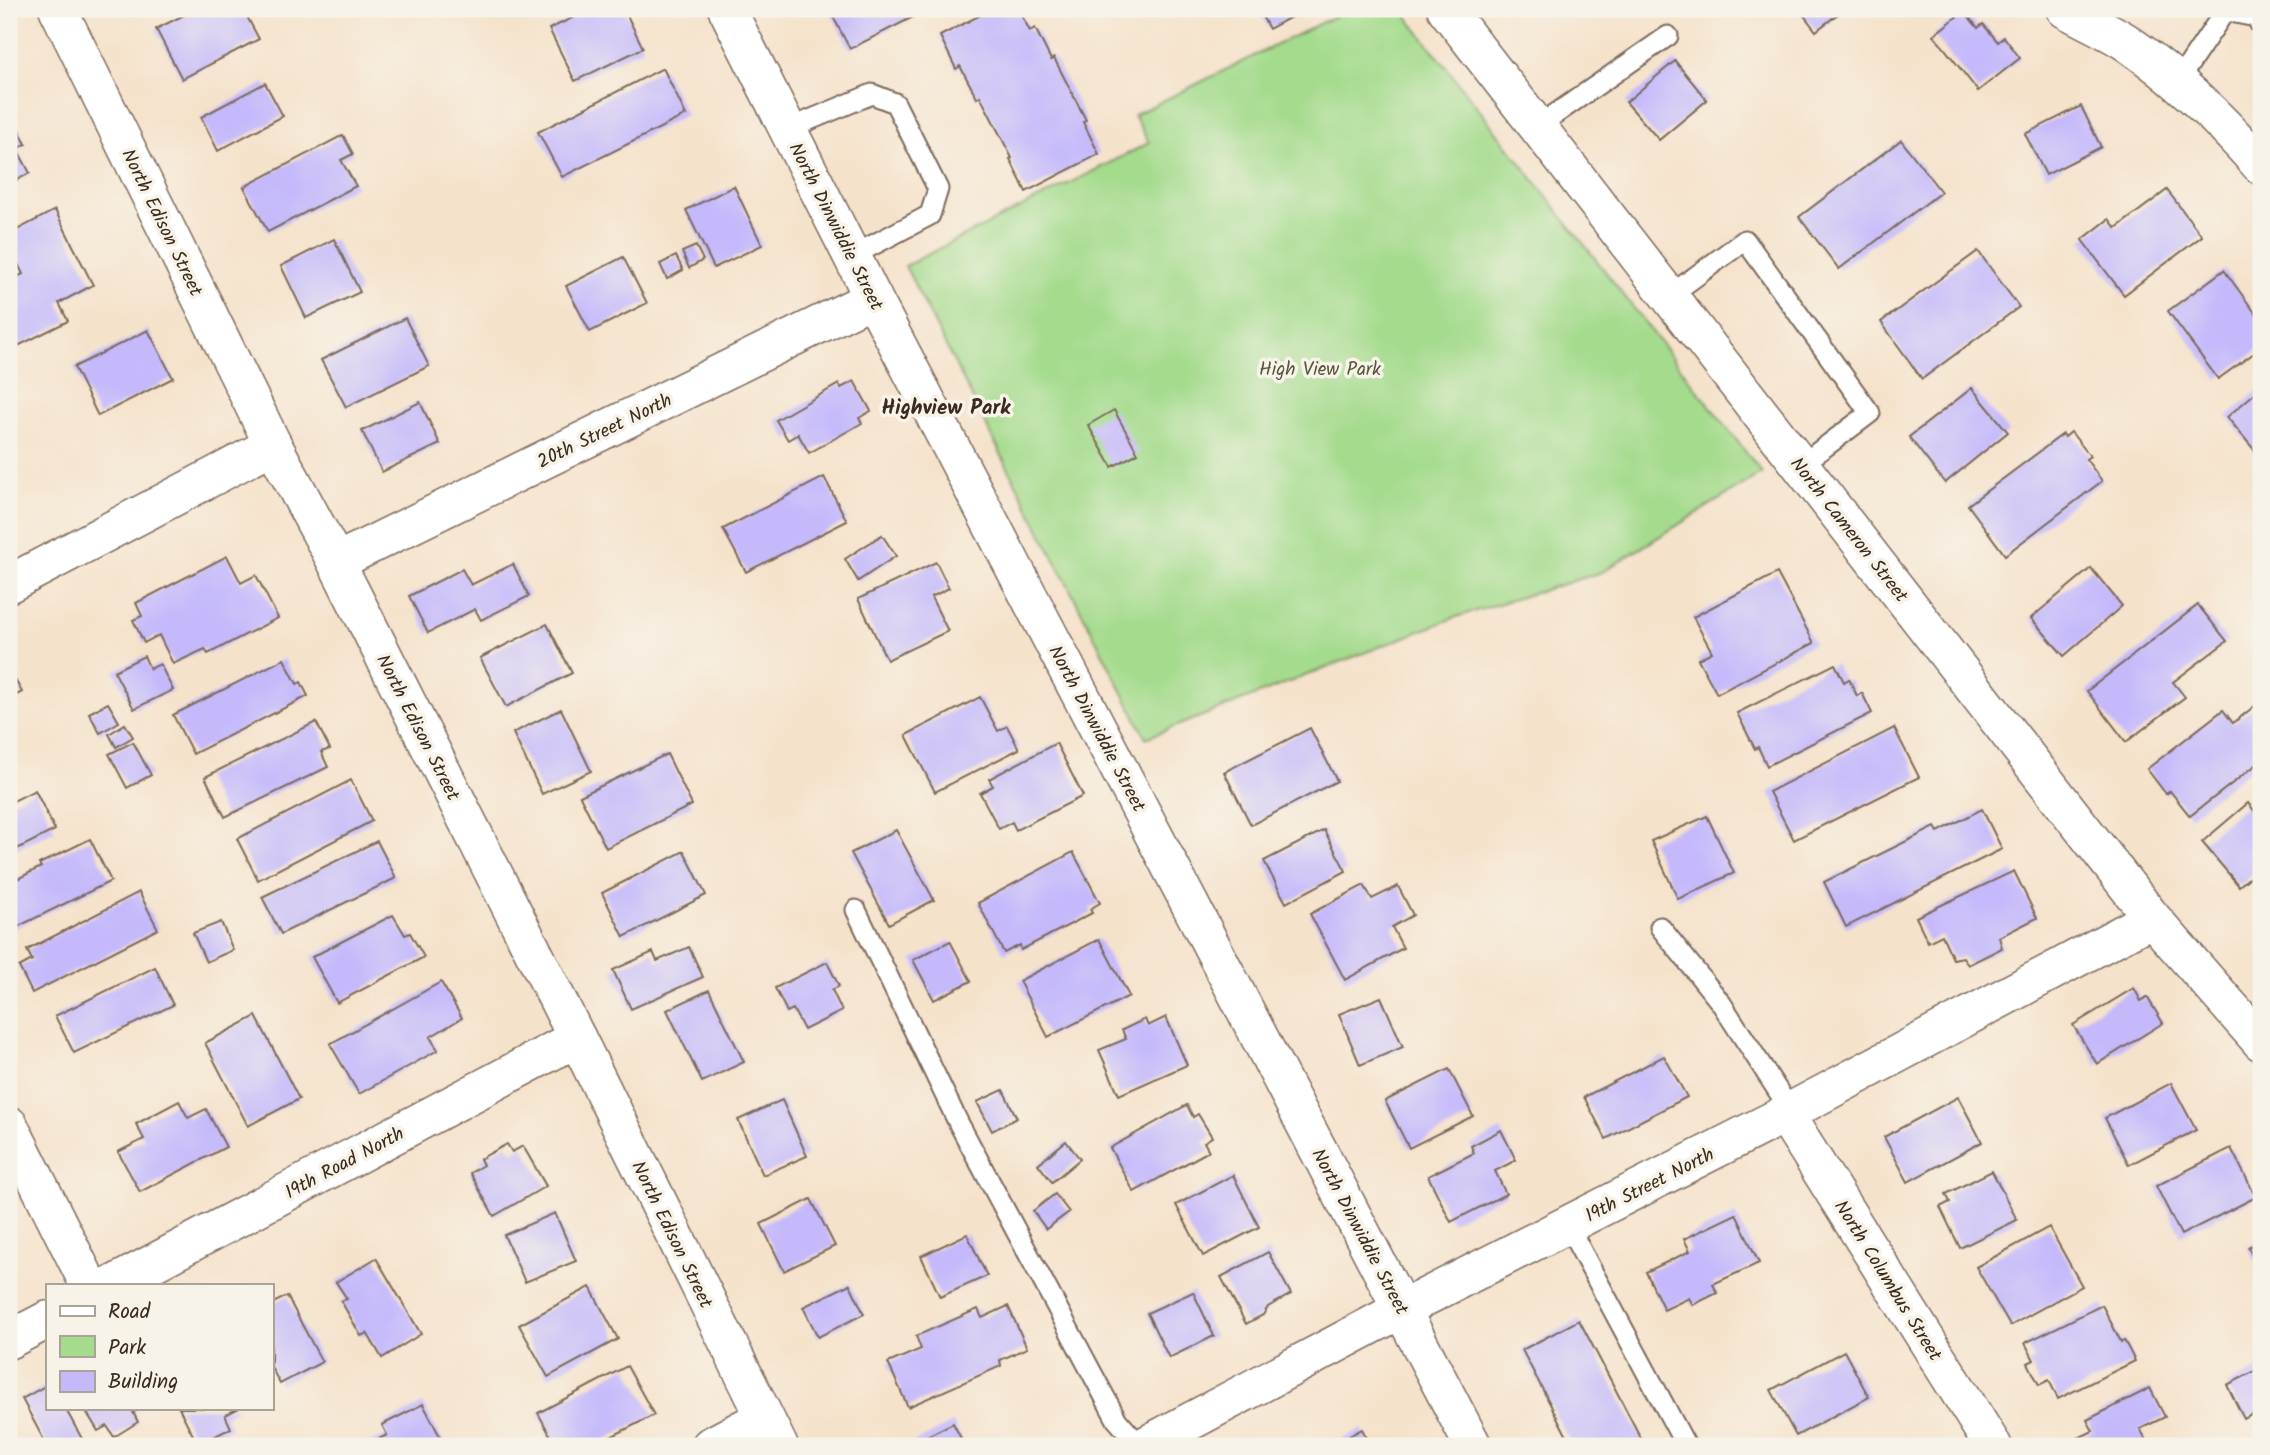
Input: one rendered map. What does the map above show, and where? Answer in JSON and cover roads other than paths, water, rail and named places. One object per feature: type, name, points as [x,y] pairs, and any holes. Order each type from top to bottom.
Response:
[{"type":"street","name":"North Edison Street","points":[[58,9],[272,445],[336,562],[577,1038],[771,1432]]},
{"type":"street","name":"North Dinwiddie Street","points":[[727,9],[873,298],[1473,1446]]},
{"type":"street","name":"North Cameron Street","points":[[1446,9],[2152,918],[2260,1036]]},
{"type":"street","points":[[2065,9],[2125,41],[2178,81],[2231,132],[2261,166]]},
{"type":"street","name":"20th Street North","points":[[336,562],[873,298]]},
{"type":"street","points":[[9,583],[272,445]]},
{"type":"street","name":"19th Street North","points":[[1142,1446],[1402,1309],[1788,1113],[2152,918]]},
{"type":"street","name":"19th Road North","points":[[114,1284],[577,1038]]},
{"type":"street","name":"North Columbus Street","points":[[1788,1113],[1993,1446]]},
{"type":"street","points":[[9,1125],[88,1284]]},
{"type":"street","points":[[9,1340],[46,1321]]},
{"type":"street","points":[[710,1446],[771,1432]]},
{"type":"lane","points":[[2178,81],[2225,11],[2256,17],[2261,26]]},
{"type":"lane","points":[[1538,126],[1668,36]]},
{"type":"lane","points":[[788,129],[872,94],[895,103],[938,189],[930,215],[852,256]]},
{"type":"lane","points":[[1669,296],[1745,240],[1870,413],[1801,465]]},
{"type":"lane","points":[[856,910],[952,1110],[1117,1420],[1142,1446]]},
{"type":"lane","points":[[1660,927],[1721,1003],[1788,1113]]},
{"type":"lane","points":[[1568,1226],[1686,1446]]},
{"type":"district","name":"Highview Park","points":[[946,407]]},
{"type":"park label","name":"High View Park","points":[[1320,368]]}]
